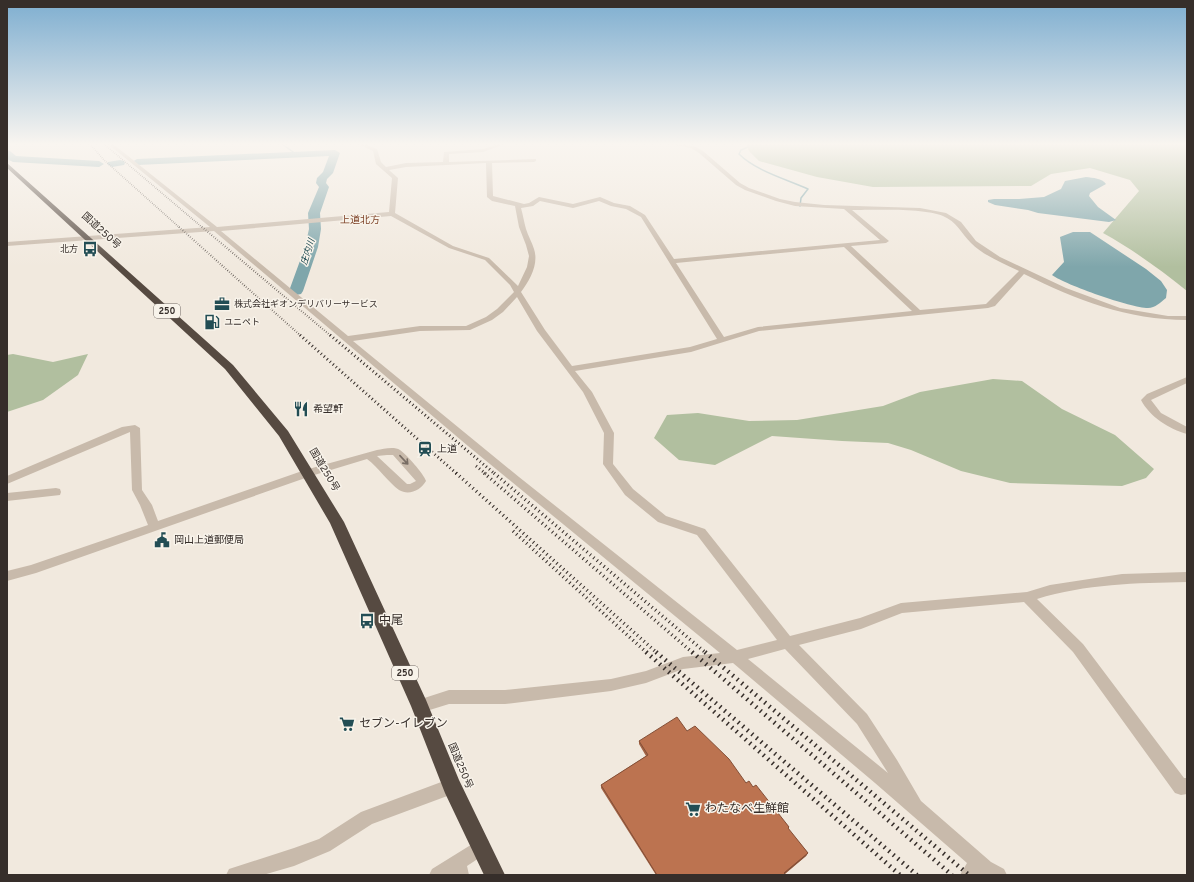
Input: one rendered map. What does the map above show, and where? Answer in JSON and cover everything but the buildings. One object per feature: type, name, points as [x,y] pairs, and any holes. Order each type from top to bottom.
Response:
[{"type":"highway","name":"国道250号","points":[[30,185],[229,367],[284,434],[309,473],[337,522],[420,706],[452,786],[495,875]]},
{"type":"street","points":[[160,185],[347,338],[550,508],[916,807],[973,868],[985,868],[998,875]]},
{"type":"street","points":[[392,214],[395,185]]},
{"type":"street","points":[[490,185],[490,197],[493,200],[508,202],[518,206],[530,206],[539,199],[573,206],[600,199],[613,205],[628,207],[643,216],[722,339]]},
{"type":"street","points":[[741,185],[747,189],[795,204],[847,209],[932,211],[950,217],[959,222],[974,242],[998,258],[1063,290],[1118,310],[1168,318],[1187,318]]},
{"type":"street","points":[[347,338],[413,330],[468,328],[481,323],[496,314],[518,292],[528,277],[532,255],[518,206]]},
{"type":"street","points":[[671,261],[886,241],[847,209]]},
{"type":"street","points":[[7,244],[214,228],[237,228],[392,214],[451,247],[487,259],[513,284],[541,331],[587,392],[609,433],[608,464],[629,492],[662,519],[701,532],[787,642],[862,719],[892,765],[916,807]]},
{"type":"street","points":[[846,244],[920,314]]},
{"type":"street","points":[[570,369],[691,350],[722,339],[758,329],[988,306],[992,304],[1023,271]]},
{"type":"street","points":[[1187,380],[1150,396],[1146,400],[1149,406],[1157,414],[1187,431]]},
{"type":"street","points":[[7,480],[125,429],[135,428],[137,490],[146,505],[154,526]]},
{"type":"street","points":[[7,576],[32,570],[154,526],[309,473],[368,455],[392,451],[396,452],[420,477],[418,485],[406,488],[403,487],[379,463],[368,455]]},
{"type":"street","points":[[7,497],[56,492]]},
{"type":"street","points":[[420,706],[449,697],[505,698],[611,685],[646,677],[683,663],[734,657],[861,623],[901,608],[1027,597],[1050,590],[1122,579],[1187,577]]},
{"type":"street","points":[[1027,597],[1078,648],[1181,787],[1187,786]]},
{"type":"street","points":[[235,875],[324,845],[368,818],[452,786]]},
{"type":"street","points":[[438,875],[459,868],[482,846]]},
{"type":"green space","points":[[863,185],[1032,185],[1031,186],[873,187]]},
{"type":"green space","points":[[1134,185],[1187,185],[1187,291],[1146,260],[1103,233],[1139,191]]},
{"type":"green space","points":[[13,354],[53,362],[88,354],[78,375],[43,400],[7,412],[7,355]]},
{"type":"green space","points":[[993,379],[1022,381],[1062,409],[1115,435],[1154,469],[1146,478],[1122,486],[1010,483],[961,471],[911,450],[888,443],[772,436],[715,465],[679,460],[654,438],[667,415],[698,413],[749,421],[797,420],[883,406],[920,392]]},
{"type":"water","points":[[1063,185],[1104,185],[1090,193],[1089,196],[1098,207],[1116,220],[1109,222],[1038,213],[995,205],[988,202],[988,200],[994,199],[1044,197],[1061,189]]},
{"type":"water","points":[[1073,232],[1090,232],[1146,269],[1161,281],[1167,290],[1166,298],[1153,307],[1140,307],[1084,290],[1052,275],[1064,262],[1060,237]]},
{"type":"waterway","name":"庄内川","points":[[296,291],[314,239],[314,213],[324,187],[323,185]]},
{"type":"waterway","points":[[799,185],[808,189],[801,198],[800,206]]},
{"type":"railway","points":[[132,185],[180,228]]},
{"type":"railway","points":[[153,185],[203,228]]},
{"type":"railway","points":[[179,227],[301,336]]},
{"type":"railway","points":[[202,227],[331,336]]},
{"type":"railway","points":[[300,335],[457,474]]},
{"type":"railway","points":[[330,335],[495,474]]},
{"type":"railway","points":[[476,466],[486,474]]},
{"type":"railway","points":[[456,473],[657,653]]},
{"type":"railway","points":[[484,473],[693,653]]},
{"type":"railway","points":[[494,473],[706,653]]},
{"type":"railway","points":[[513,531],[647,653]]},
{"type":"railway","points":[[646,652],[900,875]]},
{"type":"railway","points":[[656,652],[917,875]]},
{"type":"railway","points":[[692,652],[952,875]]},
{"type":"railway","points":[[705,652],[969,875]]},
{"type":"place","name":"北方","points":[[90,249]]},
{"type":"place","name":"株式会社ギオンデリバリーサービス","points":[[222,304]]},
{"type":"place","name":"ユニペト","points":[[212,322]]},
{"type":"place","name":"希望軒","points":[[301,409]]},
{"type":"place","name":"上道","points":[[425,449]]},
{"type":"place","name":"岡山上道郵便局","points":[[162,540]]},
{"type":"place","name":"中尾","points":[[367,621]]},
{"type":"place","name":"セブン-イレブン","points":[[347,724]]},
{"type":"place","name":"わたなべ生鮮館","points":[[693,809]]},
{"type":"district","name":"上道北方","points":[[360,220]]}]
